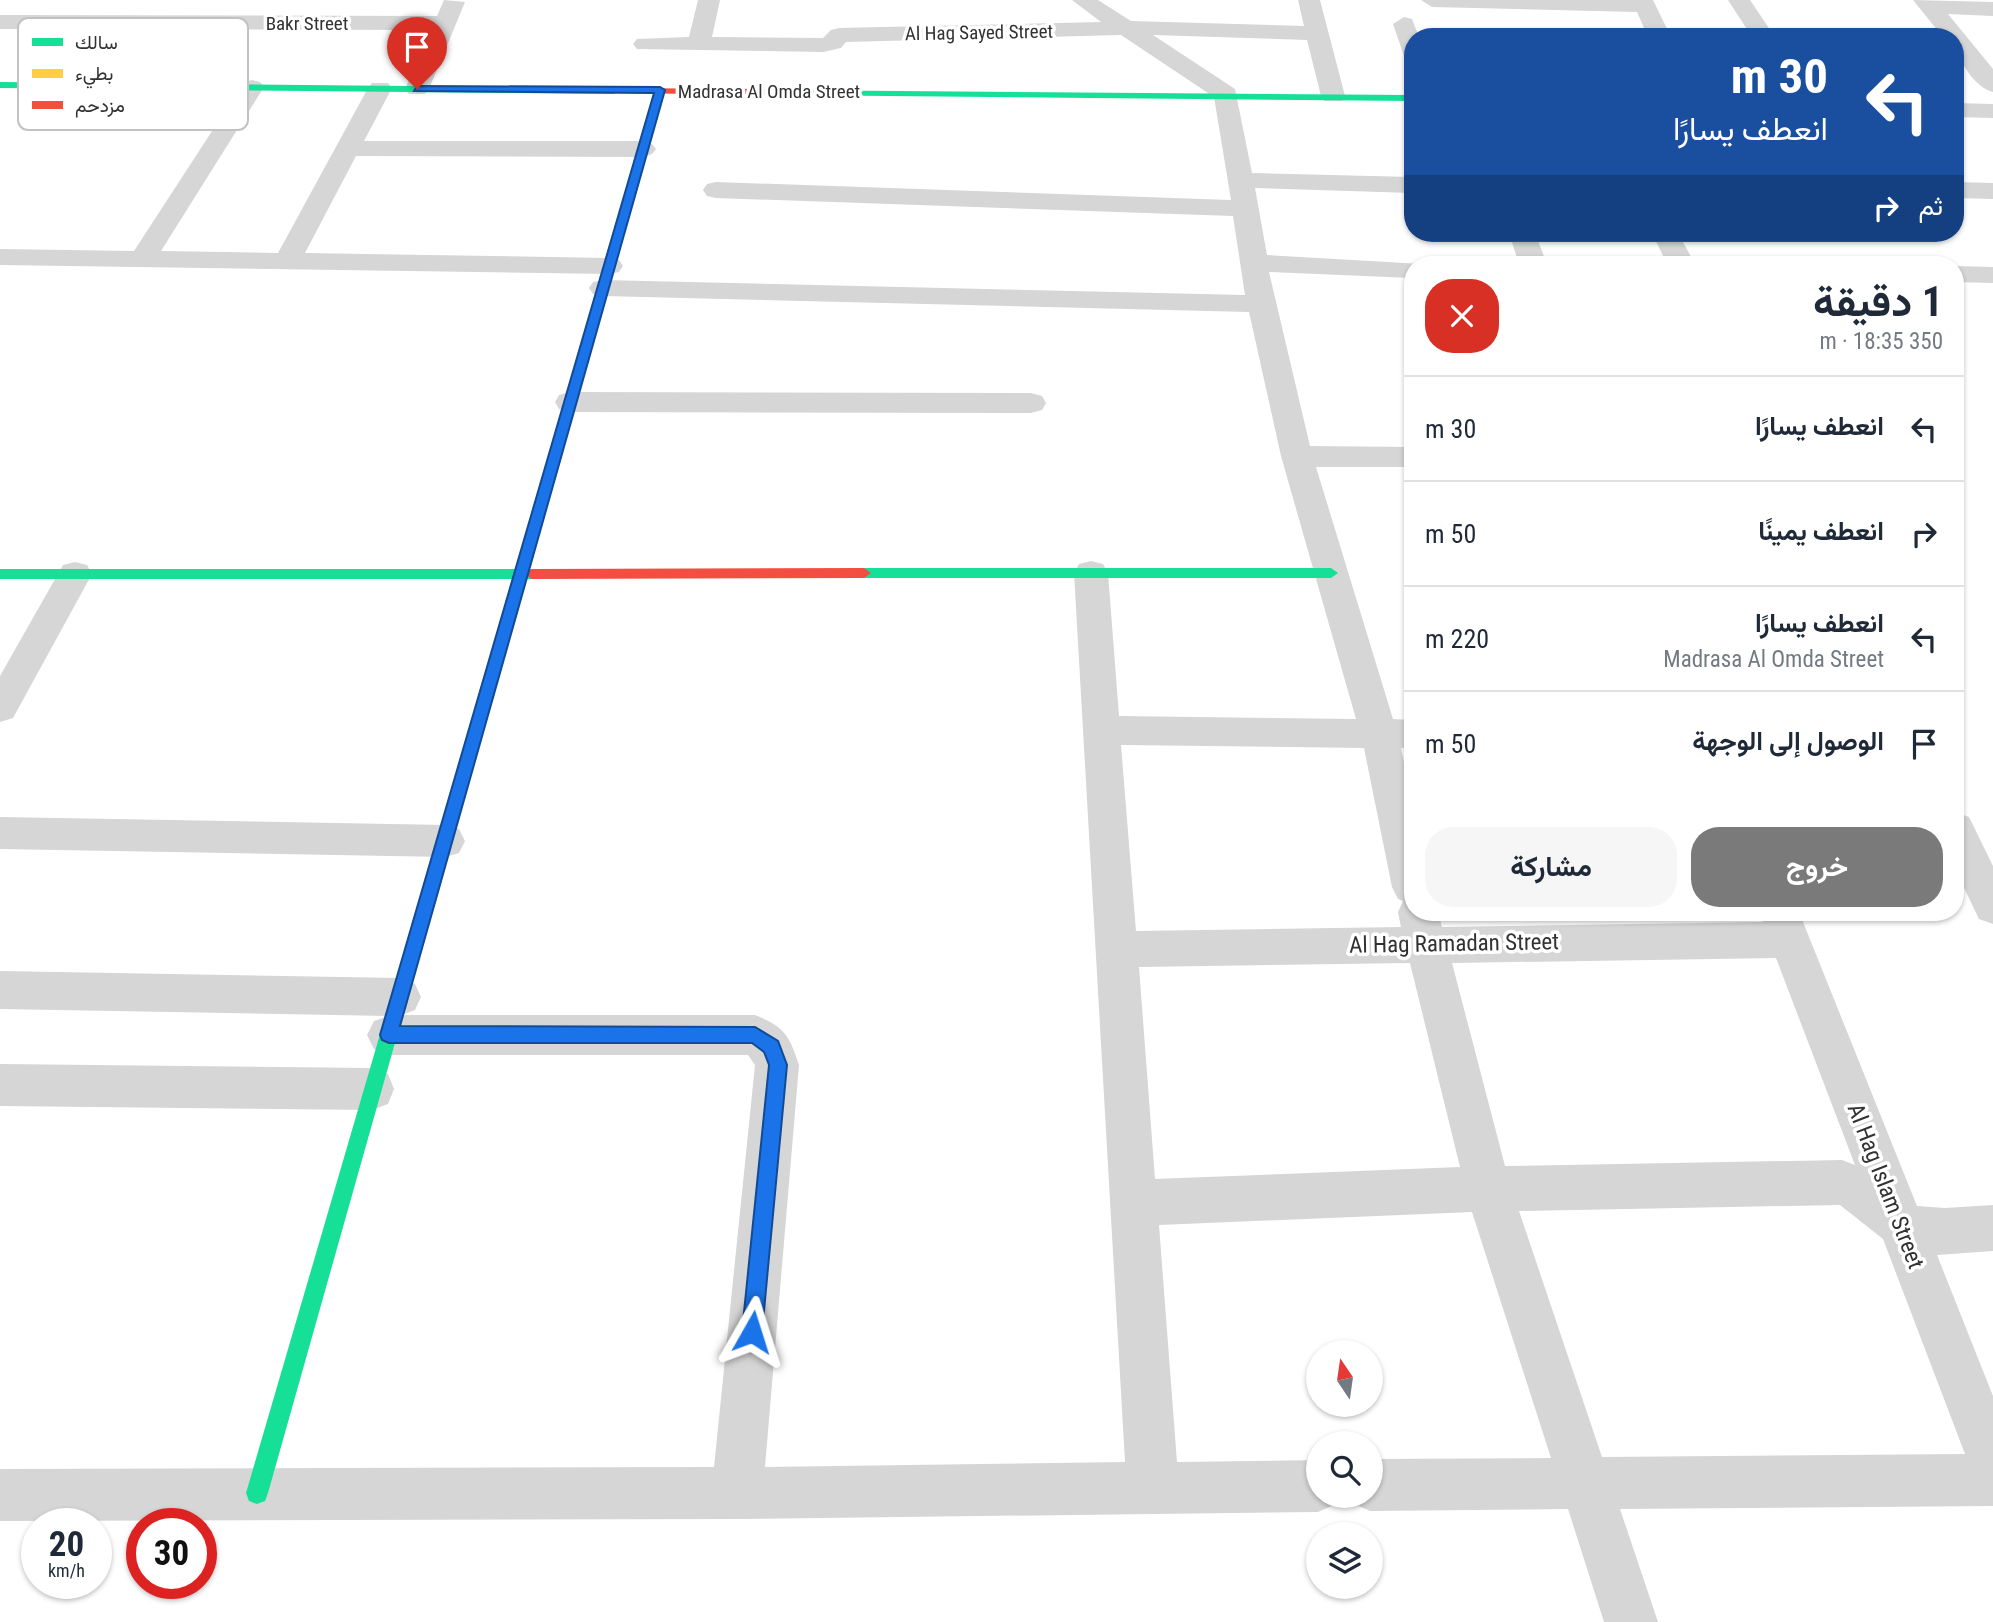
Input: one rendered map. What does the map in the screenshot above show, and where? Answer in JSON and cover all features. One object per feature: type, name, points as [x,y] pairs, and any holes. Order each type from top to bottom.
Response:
[{"type":"street","points":[[417,89],[455,0]]},
{"type":"street","points":[[699,45],[709,0]]},
{"type":"street","points":[[1083,0],[1226,94],[1252,263],[1297,456],[1331,573],[1396,734],[1404,810]]},
{"type":"street","points":[[1309,0],[1332,96]]},
{"type":"street","points":[[1432,0],[1643,3],[1656,28]]},
{"type":"street","points":[[1739,0],[1758,28]]},
{"type":"street","points":[[1926,1],[1945,7],[1993,9]]},
{"type":"street","points":[[1926,1],[1948,28]]},
{"type":"street","name":"Bakr Street","points":[[0,22],[18,22]]},
{"type":"street","name":"Bakr Street","points":[[248,23],[445,23]]},
{"type":"street","name":"Al Hag Sayed Street","points":[[645,44],[823,45],[833,43],[839,35],[1128,28],[1317,33]]},
{"type":"street","points":[[1964,49],[1993,85]]},
{"type":"street","name":"Madrasa Al Omda Street","points":[[0,85],[18,85]]},
{"type":"street","name":"Madrasa Al Omda Street","points":[[248,87],[1404,97]]},
{"type":"street","points":[[248,93],[252,87]]},
{"type":"street","points":[[287,261],[380,88]]},
{"type":"street","points":[[257,1493],[660,90]]},
{"type":"street","points":[[1964,110],[1993,111]]},
{"type":"street","points":[[142,259],[224,130]]},
{"type":"street","points":[[348,148],[643,149]]},
{"type":"street","points":[[716,190],[1242,194],[1404,185]]},
{"type":"street","points":[[1964,190],[1993,191]]},
{"type":"street","points":[[0,257],[287,261],[1261,304]]},
{"type":"street","points":[[1252,263],[1404,270]]},
{"type":"street","points":[[1964,274],[1993,275]]},
{"type":"street","points":[[570,402],[1031,403]]},
{"type":"street","points":[[1297,456],[1404,457]]},
{"type":"street","points":[[1091,573],[1153,1488]]},
{"type":"street","points":[[0,574],[1331,573]]},
{"type":"street","points":[[0,708],[75,574]]},
{"type":"street","points":[[1102,730],[1396,734]]},
{"type":"street","points":[[0,834],[444,841]]},
{"type":"street","points":[[1964,847],[1993,907]]},
{"type":"street","name":"Al Hag Ramadan Street","points":[[1117,949],[1421,927],[1785,926]]},
{"type":"street","name":"Al Hag Islam Street","points":[[1785,926],[1993,1460]]},
{"type":"street","points":[[1421,927],[1489,1189],[1631,1622]]},
{"type":"street","points":[[0,990],[394,1016],[755,1035],[771,1046],[778,1065],[737,1493]]},
{"type":"street","points":[[0,1085],[372,1089]]},
{"type":"street","points":[[1133,1203],[1489,1189],[1842,1182],[1872,1196],[1901,1223],[1920,1230],[1993,1228]]},
{"type":"street","points":[[1383,1485],[1993,1480]]},
{"type":"street","points":[[0,1495],[737,1493],[1306,1486]]},
{"type":"traffic: fast","points":[[0,85],[18,85]]},
{"type":"traffic: fast","points":[[248,87],[614,91]]},
{"type":"traffic: fast","points":[[532,536],[660,90]]},
{"type":"traffic: fast","points":[[781,92],[1404,98]]},
{"type":"traffic: fast","points":[[864,573],[1331,573]]},
{"type":"traffic: fast","points":[[0,574],[532,574]]},
{"type":"traffic: fast","points":[[257,1493],[429,894]]},
{"type":"traffic: slow","points":[[429,894],[532,536]]},
{"type":"traffic: jam","points":[[614,91],[781,92]]},
{"type":"traffic: jam","points":[[532,574],[864,573]]},
{"type":"route","points":[[417,89],[660,90],[389,1035],[755,1035],[771,1046],[778,1065],[752,1332]]}]
